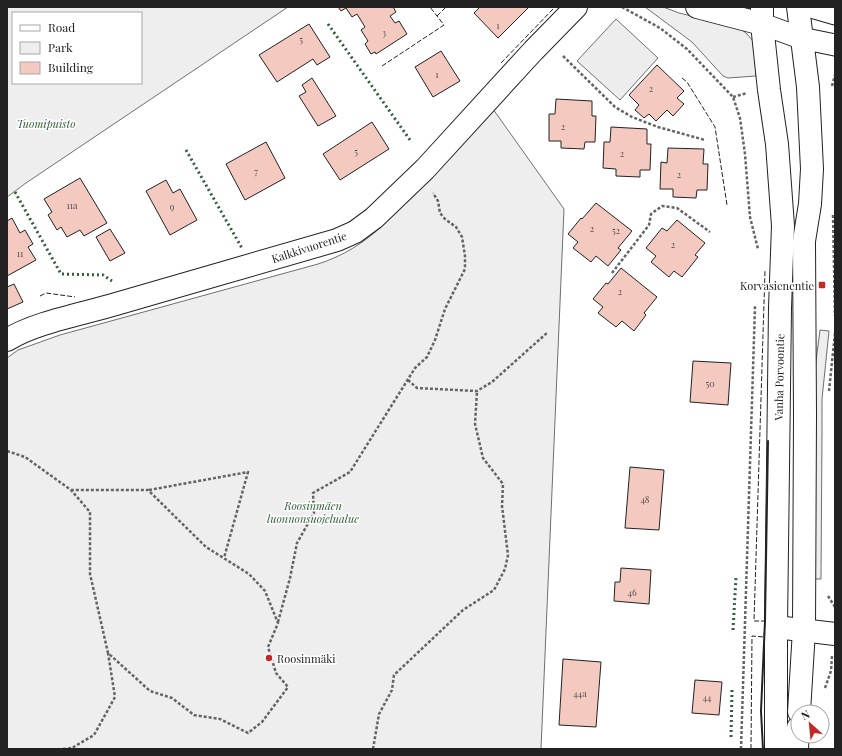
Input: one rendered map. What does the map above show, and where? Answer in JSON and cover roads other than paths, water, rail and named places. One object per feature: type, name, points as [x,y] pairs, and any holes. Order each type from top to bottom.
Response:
[{"type":"main road","name":"Kalkkivuorentie","points":[[7,340],[26,331],[59,320],[200,281],[337,240],[355,232],[374,218],[425,169],[533,51],[576,7]]},
{"type":"main road","points":[[697,7],[762,16]]},
{"type":"main road","points":[[798,7],[808,87],[812,169],[810,204],[804,241],[804,630],[799,704]]},
{"type":"main road","name":"Vanha Porvoontie","points":[[762,16],[777,144],[783,226],[780,301],[776,749]]},
{"type":"main road","points":[[776,627],[804,630],[834,642]]},
{"type":"street","points":[[811,7],[835,14]]},
{"type":"street","points":[[762,16],[801,38],[835,45]]},
{"type":"place","name":"Korvasienentie","points":[[822,285]]},
{"type":"place","name":"Roosinmäki","points":[[269,658]]},
{"type":"park label","name":"Tuomipuisto","points":[[46,123]]},
{"type":"park label","name":"Roosinmäen luonnonsuojelualue","points":[[313,511]]}]
